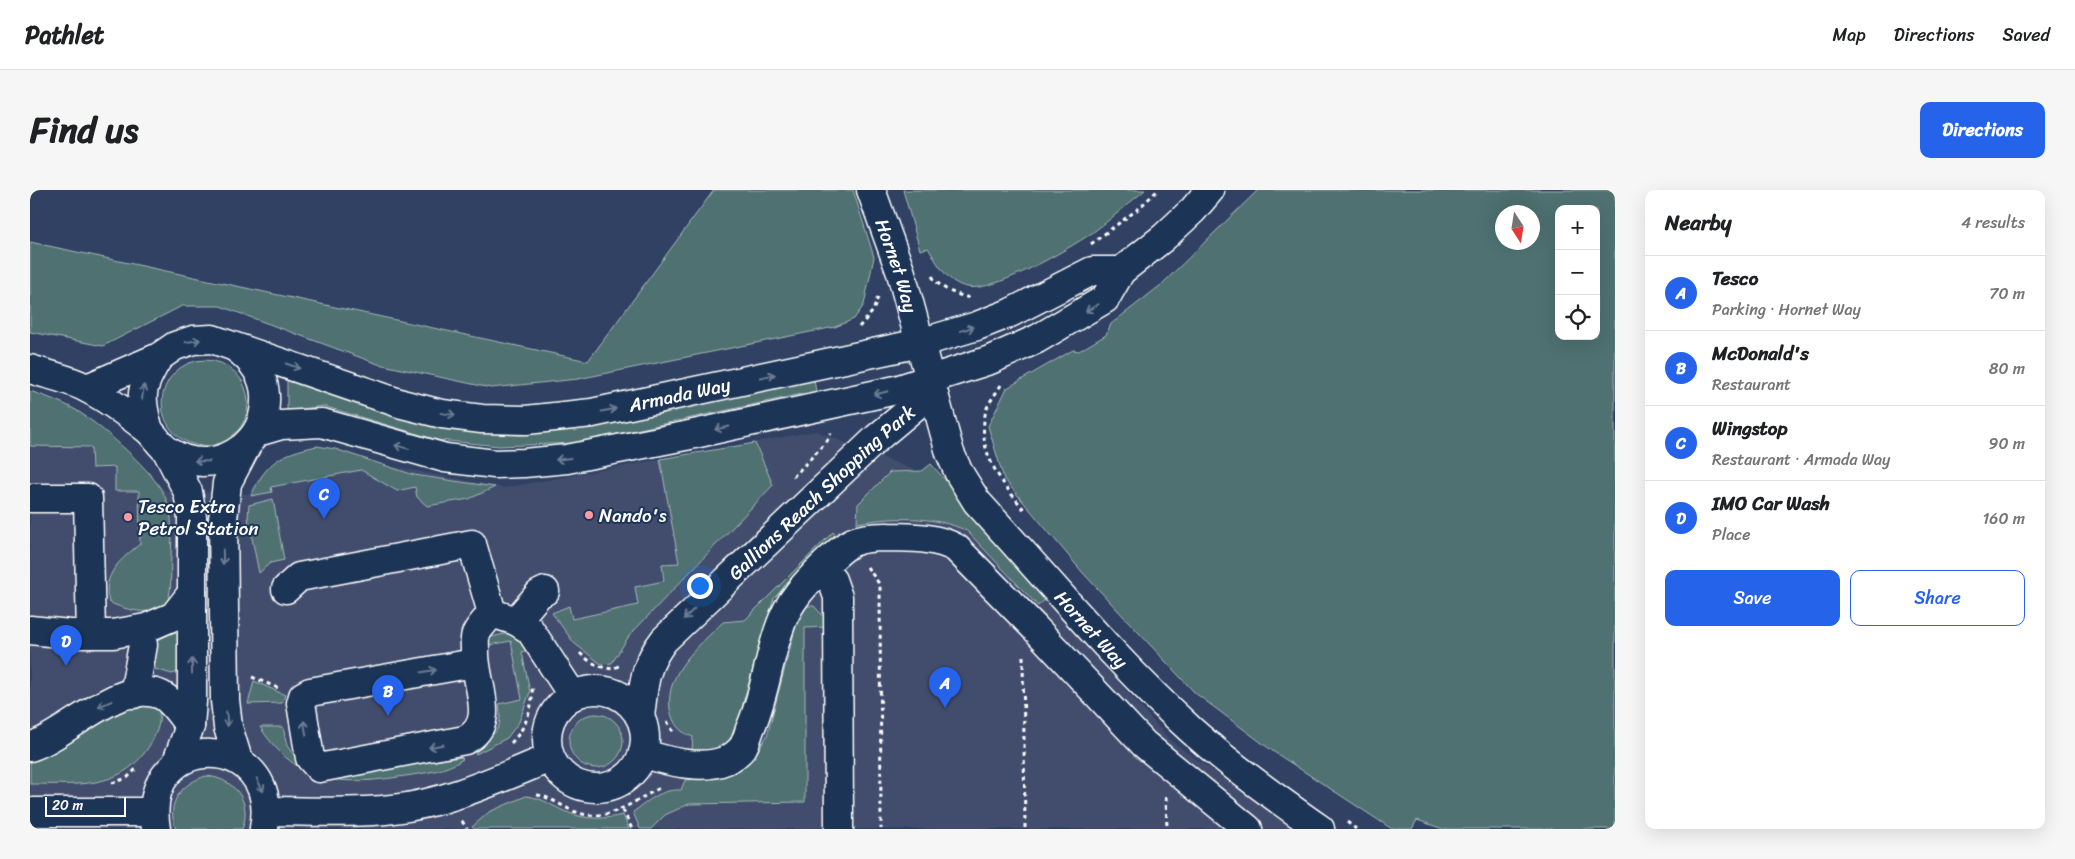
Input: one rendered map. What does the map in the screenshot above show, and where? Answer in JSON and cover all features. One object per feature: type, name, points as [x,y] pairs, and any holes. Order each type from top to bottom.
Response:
[{"type":"street","name":"Hornet Way","points":[[871,190],[901,273],[930,386],[950,453],[959,473],[978,502],[1142,682],[1192,730],[1262,788],[1332,824]]},
{"type":"street","name":"Armada Way","points":[[30,369],[87,388],[149,430],[167,451],[183,459],[200,462],[218,461],[234,454],[253,438],[281,425],[322,423],[445,458],[495,464],[567,459],[930,386],[1037,339],[1105,300],[1121,271],[1163,238],[1193,210],[1210,190]]},
{"type":"street","name":"Armada Way","points":[[87,388],[159,358],[175,346],[192,340],[212,339],[402,404],[442,414],[482,419],[526,420],[592,413],[920,343],[977,326],[1010,313],[1092,271],[1121,271]]},
{"type":"street","name":"Armada Way","points":[[230,345],[247,357],[259,373],[265,392],[265,406],[253,438]]},
{"type":"street","name":"Armada Way","points":[[149,430],[142,405],[145,379],[159,358]]},
{"type":"street","name":"Gallions Reach Shopping Park","points":[[643,753],[645,741],[640,718],[645,674],[651,657],[664,640],[930,386]]},
{"type":"street","points":[[238,760],[228,727],[225,700],[223,519],[227,483],[253,438]]},
{"type":"street","points":[[167,451],[188,492],[192,517],[190,726],[176,764]]},
{"type":"street","points":[[30,498],[88,498],[91,634]]},
{"type":"street","points":[[640,718],[631,705],[618,696],[603,691],[588,691],[573,696],[561,704],[552,716],[547,729],[546,744],[550,758],[558,771],[569,781],[583,787],[598,788],[613,785],[626,778],[636,766],[643,753],[660,759],[710,766],[724,760],[742,748],[758,712],[781,622],[791,602],[816,573],[849,542],[875,537],[942,540],[956,548],[1035,628],[1144,744],[1248,829]]},
{"type":"street","points":[[286,589],[300,577],[472,544],[504,617],[530,630],[573,696]]},
{"type":"street","points":[[816,573],[832,580],[838,597],[839,829]]},
{"type":"street","points":[[474,663],[310,692],[303,696],[301,702],[310,758],[319,768],[465,740],[475,736],[480,729],[484,714],[474,663],[475,635],[545,591]]},
{"type":"street","points":[[30,630],[113,634],[140,630],[174,616],[192,594]]},
{"type":"street","points":[[134,694],[143,645],[140,630]]},
{"type":"street","points":[[30,746],[45,742],[96,708],[122,696],[147,691],[163,695],[190,726]]},
{"type":"street","points":[[30,812],[67,820],[155,820],[155,794],[163,777],[176,764],[190,756],[206,753],[223,754],[238,760],[250,770],[259,782],[265,796],[265,820],[394,809],[428,802],[482,786],[550,758]]},
{"type":"path","points":[[933,278],[944,288],[959,296],[978,298]]},
{"type":"path","points":[[855,329],[862,325],[877,301]]},
{"type":"path","points":[[1003,382],[984,414],[985,448],[999,479],[1030,516]]},
{"type":"path","points":[[849,542],[880,585],[881,829]]},
{"type":"path","points":[[1023,648],[1025,829]]},
{"type":"path","points":[[576,649],[586,659],[607,669],[613,669],[623,661]]},
{"type":"path","points":[[109,784],[127,778],[140,765]]},
{"type":"path","points":[[528,793],[544,796],[580,813],[596,815],[623,810],[660,787]]},
{"type":"path","points":[[623,810],[632,829]]},
{"type":"path","points":[[460,818],[466,816]]},
{"type":"path","points":[[1332,824],[1356,829]]},
{"type":"shaded area","points":[[30,403],[94,426],[165,490],[249,494],[261,475],[280,457],[304,449],[504,488],[816,431],[929,476],[941,484],[1171,741],[1295,829],[30,829]]},
{"type":"green space","points":[[714,190],[853,190],[874,257],[864,305],[854,319],[835,327],[578,379],[491,388],[378,364],[220,306],[182,306],[103,346],[30,332],[30,242],[588,361]]},
{"type":"green space","points":[[903,190],[1145,190],[1099,228],[1066,249],[1012,277],[979,287],[967,287],[960,285],[944,272],[928,248],[920,250]]},
{"type":"green space","points":[[1258,190],[1615,190],[1615,829],[1443,829],[1417,820],[1412,829],[1392,829],[1274,752],[1195,693],[1083,573],[1004,479],[988,426],[1007,388],[1073,350],[1079,351],[1106,335],[1111,324],[1161,285]]},
{"type":"green space","points":[[205,360],[221,363],[229,367],[241,379],[245,387],[248,403],[245,419],[241,427],[229,439],[221,443],[205,446],[189,443],[181,439],[169,427],[165,419],[162,403],[165,387],[169,379],[181,367],[189,363]]},
{"type":"green space","points":[[287,380],[432,426],[481,433],[520,435],[585,428],[814,380],[816,391],[575,443],[499,446],[438,440],[323,406],[287,411]]},
{"type":"green space","points":[[30,391],[71,407],[98,425],[135,458],[162,491],[169,507],[171,523],[171,582],[169,596],[165,604],[159,609],[142,611],[124,608],[109,602],[107,592],[110,576],[114,568],[140,544],[139,491],[115,491],[115,467],[92,468],[91,447],[30,446]]},
{"type":"green space","points":[[755,443],[773,485],[629,636],[612,663],[601,664],[574,643],[552,613],[569,606],[572,619],[638,605],[635,587],[664,581],[662,564],[679,563],[660,459]]},
{"type":"green space","points":[[317,446],[335,449],[414,475],[495,487],[469,499],[427,506],[417,497],[415,487],[397,491],[361,470],[271,487],[272,492],[251,496],[263,475],[276,461],[293,452]]},
{"type":"green space","points":[[931,464],[1049,596],[1038,606],[967,531],[941,522],[927,520],[884,519],[857,523],[858,504],[890,472],[922,471]]},
{"type":"green space","points":[[273,499],[284,560],[270,563],[259,573],[248,518],[249,505]]},
{"type":"green space","points":[[833,532],[836,535],[774,598],[744,699],[738,729],[725,744],[713,750],[692,750],[693,737],[677,727],[670,709],[670,696],[678,672],[694,650],[723,622],[745,620]]},
{"type":"green space","points":[[807,606],[814,606],[826,619],[826,627],[805,628],[805,802],[689,804],[665,815],[651,829],[640,829],[633,812],[650,800],[667,791],[681,790],[685,780],[716,777],[738,770],[756,754],[767,736],[799,614]]},
{"type":"green space","points":[[174,632],[180,637],[178,672],[172,674],[155,669],[154,642]]},
{"type":"green space","points":[[509,633],[518,637],[529,649],[522,652],[530,692],[519,722],[507,738],[476,754],[469,743],[486,739],[496,732],[500,721],[499,704],[522,699],[511,641],[489,645],[488,641],[491,637]]},
{"type":"green space","points":[[254,681],[285,695],[282,703],[248,704]]},
{"type":"green space","points":[[150,704],[158,707],[159,721],[157,730],[140,759],[127,770],[98,782],[82,784],[30,784],[30,759],[63,746],[120,709]]},
{"type":"green space","points":[[591,714],[601,714],[611,718],[619,726],[623,741],[619,756],[611,764],[601,768],[591,768],[581,764],[573,756],[569,746],[569,736],[573,726],[581,718]]},
{"type":"green space","points":[[260,727],[283,727],[287,746],[300,763],[351,774],[461,757],[463,759],[442,769],[428,772],[361,781],[341,780],[323,777],[306,771],[290,761]]},
{"type":"green space","points":[[206,776],[225,781],[239,793],[245,810],[242,829],[176,829],[173,811],[178,795],[197,779]]},
{"type":"green space","points":[[526,796],[582,817],[603,818],[623,815],[629,829],[474,829],[472,827],[489,812]]},
{"type":"place","name":"Nando's","points":[[589,515]]},
{"type":"place","name":"Tesco Extra Petrol Station","points":[[128,517]]},
{"type":"place","name":"Wingstop","points":[[324,519]]},
{"type":"place","name":"IMO Car Wash","points":[[66,666]]},
{"type":"place","name":"Tesco","points":[[945,708]]},
{"type":"place","name":"McDonald's","points":[[388,716]]}]
